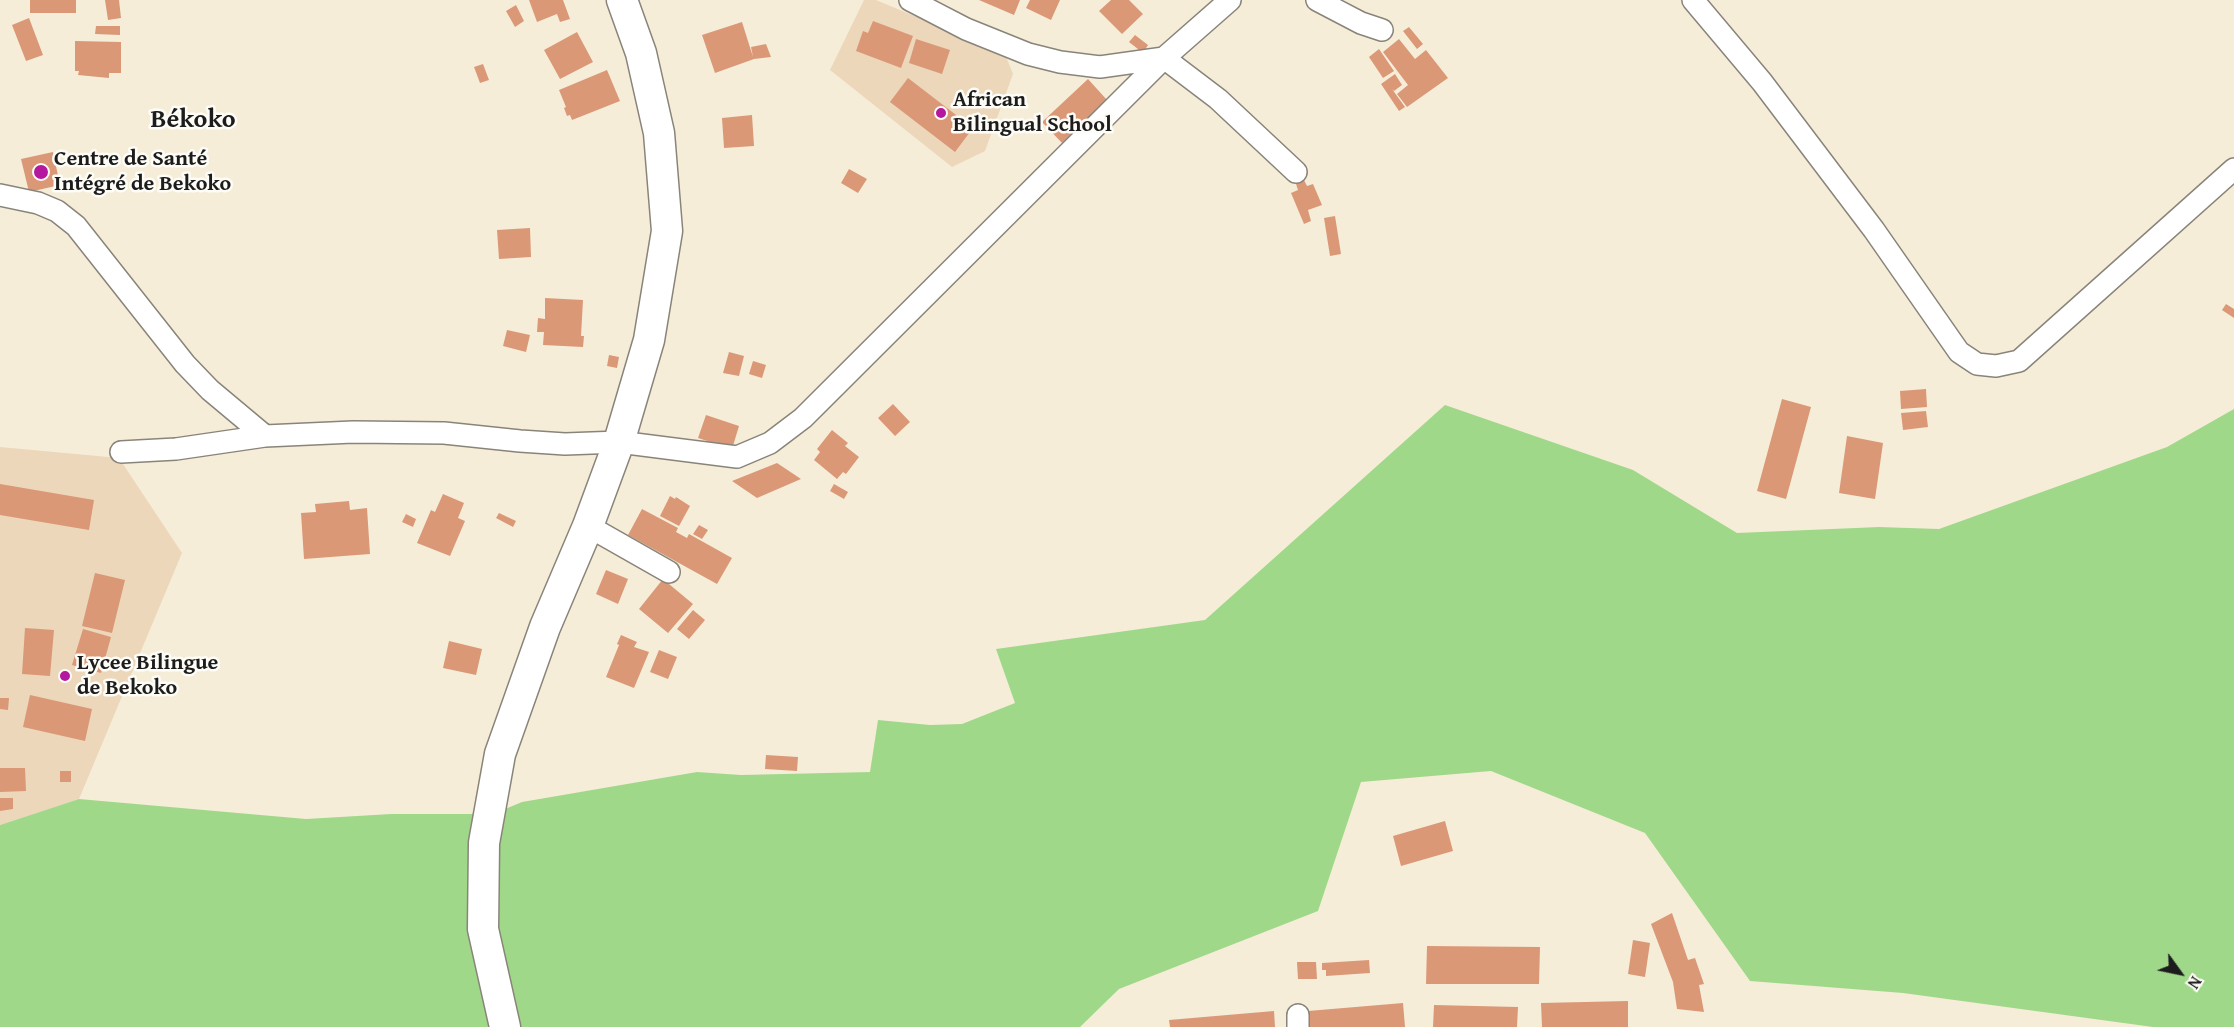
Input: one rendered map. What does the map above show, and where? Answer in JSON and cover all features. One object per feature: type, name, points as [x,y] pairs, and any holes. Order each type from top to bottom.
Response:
[{"type":"main road","points":[[505,1027],[483,929],[484,843],[500,754],[545,627],[588,526],[619,442],[649,340],[667,231],[659,134],[642,52],[622,0]]},
{"type":"street","points":[[910,0],[966,29],[1028,54],[1060,62],[1100,67],[1164,58],[1218,99],[1296,172]]},
{"type":"street","points":[[1317,0],[1361,23],[1382,30]]},
{"type":"street","points":[[1693,0],[1762,82],[1874,230],[1959,352],[1977,364],[1996,366],[2019,361],[2234,169]]},
{"type":"street","points":[[121,452],[176,449],[266,436],[353,432],[444,433],[554,443],[619,442],[737,457],[770,443],[803,418],[1164,58],[1225,2]]},
{"type":"street","points":[[0,195],[38,203],[57,211],[76,226],[185,364],[210,390],[266,436]]},
{"type":"street","points":[[588,526],[669,572]]},
{"type":"shaded area","name":"African Bilingual School","points":[[864,0],[876,0],[1005,54],[1013,74],[985,151],[952,167],[830,70]]},
{"type":"shaded area","name":"Lycee Bilingue de Bekoko","points":[[0,447],[119,458],[182,553],[79,799],[0,825]]},
{"type":"green space","points":[[1445,405],[1633,470],[1737,533],[1879,527],[1939,529],[2167,447],[2234,409],[2234,1027],[2153,1027],[1903,993],[1750,981],[1645,833],[1491,771],[1361,782],[1318,911],[1119,989],[1080,1027],[0,1027],[0,825],[79,799],[306,819],[391,814],[493,814],[522,802],[697,772],[741,775],[870,772],[878,720],[930,725],[962,724],[1015,703],[996,649],[1205,620]]},
{"type":"building","points":[[30,0],[76,0],[76,13],[30,13]]},
{"type":"building","points":[[105,0],[119,0],[121,18],[108,20]]},
{"type":"building","points":[[529,0],[563,0],[570,19],[560,22],[557,14],[537,22]]},
{"type":"building","points":[[979,0],[1020,0],[1014,15]]},
{"type":"building","points":[[1030,0],[1060,0],[1051,20],[1026,8]]},
{"type":"building","points":[[1111,0],[1129,0],[1143,14],[1122,34],[1099,11]]},
{"type":"building","points":[[516,5],[524,21],[515,27],[506,11]]},
{"type":"building","points":[[29,18],[43,55],[26,61],[12,25]]},
{"type":"building","points":[[873,21],[913,36],[901,68],[856,51],[863,31],[868,33]]},
{"type":"building","points":[[742,22],[753,57],[751,47],[766,44],[771,57],[754,59],[715,73],[702,35]]},
{"type":"building","points":[[96,26],[120,26],[120,35],[95,34]]},
{"type":"building","points":[[1409,27],[1423,44],[1417,49],[1403,31]]},
{"type":"building","points":[[577,32],[593,62],[560,79],[544,50]]},
{"type":"building","points":[[1135,35],[1148,45],[1143,53],[1129,42]]},
{"type":"building","points":[[916,39],[950,50],[942,74],[909,63]]},
{"type":"building","points":[[1399,39],[1415,59],[1426,50],[1448,78],[1407,107],[1397,94],[1408,85],[1383,52]]},
{"type":"building","points":[[75,41],[121,42],[121,73],[109,73],[109,78],[78,75],[79,71],[75,71]]},
{"type":"building","points":[[1379,49],[1394,71],[1383,78],[1369,57]]},
{"type":"building","points":[[483,64],[489,80],[480,83],[474,67]]},
{"type":"building","points":[[607,70],[620,101],[572,120],[570,115],[567,116],[559,90]]},
{"type":"building","points":[[1395,74],[1402,85],[1394,91],[1392,89],[1405,107],[1399,111],[1381,84]]},
{"type":"building","points":[[908,78],[973,128],[955,152],[890,102]]},
{"type":"building","points":[[1088,79],[1107,100],[1062,143],[1042,122]]},
{"type":"building","points":[[752,115],[754,146],[724,148],[722,118]]},
{"type":"building","name":"Centre de Santé Intégré de Bekoko","points":[[53,152],[60,185],[29,192],[21,159]]},
{"type":"building","points":[[849,169],[867,179],[858,193],[841,183]]},
{"type":"building","points":[[1304,180],[1307,186],[1313,184],[1322,205],[1308,210],[1311,221],[1304,224],[1291,193],[1298,190],[1296,184]]},
{"type":"building","points":[[1335,216],[1341,254],[1330,256],[1324,218]]},
{"type":"building","points":[[530,228],[531,257],[499,259],[497,230]]},
{"type":"building","points":[[545,298],[583,300],[581,336],[584,336],[583,347],[543,345],[544,332],[537,332],[538,318],[545,319]]},
{"type":"building","points":[[2226,304],[2234,309],[2234,318],[2222,310]]},
{"type":"building","points":[[507,330],[530,335],[526,352],[503,346]]},
{"type":"building","points":[[729,352],[744,356],[739,376],[723,373]]},
{"type":"building","points":[[609,355],[619,357],[617,368],[607,366]]},
{"type":"building","points":[[753,361],[766,365],[762,378],[749,374]]},
{"type":"building","points":[[1926,389],[1927,407],[1901,409],[1900,391]]},
{"type":"building","points":[[1782,399],[1811,407],[1786,499],[1757,491]]},
{"type":"building","points":[[893,404],[910,422],[895,436],[878,418]]},
{"type":"building","points":[[1926,411],[1928,427],[1903,430],[1901,413]]},
{"type":"building","points":[[706,415],[739,426],[732,449],[698,438]]},
{"type":"building","points":[[832,430],[848,443],[845,446],[859,457],[846,474],[843,472],[837,479],[814,460],[820,452],[817,449]]},
{"type":"building","points":[[1847,436],[1883,443],[1875,499],[1839,493]]},
{"type":"building","points":[[777,463],[801,479],[757,498],[732,481]]},
{"type":"building","points":[[0,484],[94,500],[89,530],[0,515]]},
{"type":"building","points":[[834,484],[848,492],[844,499],[830,491]]},
{"type":"building","points":[[443,494],[464,503],[458,518],[465,521],[450,556],[417,543],[431,510],[435,512]]},
{"type":"building","points":[[670,496],[690,506],[679,526],[660,516]]},
{"type":"building","points":[[349,501],[350,510],[367,508],[370,554],[304,559],[301,513],[316,512],[315,504]]},
{"type":"building","points":[[642,509],[678,528],[676,532],[687,538],[689,534],[732,558],[717,584],[628,535]]},
{"type":"building","points":[[499,513],[516,521],[513,527],[496,518]]},
{"type":"building","points":[[406,514],[416,519],[413,527],[402,522]]},
{"type":"building","points":[[699,525],[708,530],[702,539],[693,534]]},
{"type":"building","points":[[606,570],[628,579],[618,604],[596,594]]},
{"type":"building","points":[[95,573],[125,580],[112,633],[82,626]]},
{"type":"building","points":[[663,579],[693,604],[668,633],[639,609]]},
{"type":"building","points":[[693,610],[705,620],[689,639],[677,629]]},
{"type":"building","points":[[25,628],[54,630],[50,676],[22,674]]},
{"type":"building","points":[[83,629],[111,637],[101,673],[72,665]]},
{"type":"building","points":[[621,635],[637,642],[634,647],[649,652],[634,688],[606,677]]},
{"type":"building","points":[[449,641],[482,649],[476,675],[443,668]]},
{"type":"building","points":[[659,650],[677,657],[668,679],[650,672]]},
{"type":"building","points":[[30,695],[92,709],[85,741],[23,727]]},
{"type":"building","points":[[0,698],[9,698],[8,710],[0,709]]},
{"type":"building","points":[[766,755],[798,757],[797,771],[765,769]]},
{"type":"building","points":[[0,768],[25,768],[26,791],[0,792]]},
{"type":"building","points":[[60,771],[71,771],[71,782],[60,782]]},
{"type":"building","points":[[0,798],[13,798],[13,809],[0,811]]},
{"type":"building","points":[[1445,821],[1453,851],[1401,866],[1393,836]]},
{"type":"building","points":[[1672,913],[1688,960],[1695,958],[1704,984],[1699,985],[1704,1012],[1677,1009],[1673,982],[1651,924]]},
{"type":"building","points":[[1633,940],[1650,943],[1645,977],[1628,974]]},
{"type":"building","points":[[1427,946],[1540,947],[1539,984],[1426,984]]},
{"type":"building","points":[[1369,960],[1370,973],[1326,976],[1326,970],[1322,970],[1322,963]]},
{"type":"building","points":[[1297,962],[1316,962],[1317,979],[1298,979]]},
{"type":"building","points":[[1628,1001],[1628,1027],[1542,1027],[1541,1003]]},
{"type":"building","points":[[1403,1003],[1405,1027],[1309,1027],[1308,1011]]},
{"type":"building","points":[[1434,1005],[1518,1007],[1517,1027],[1433,1027]]},
{"type":"building","points":[[1274,1011],[1275,1027],[1170,1027],[1169,1020]]},
{"type":"place","name":"African Bilingual School","points":[[941,113]]},
{"type":"place","name":"Centre de Santé Intégré de Bekoko","points":[[41,172]]},
{"type":"place","name":"Lycee Bilingue de Bekoko","points":[[65,676]]},
{"type":"district","name":"Békoko","points":[[193,120]]}]
